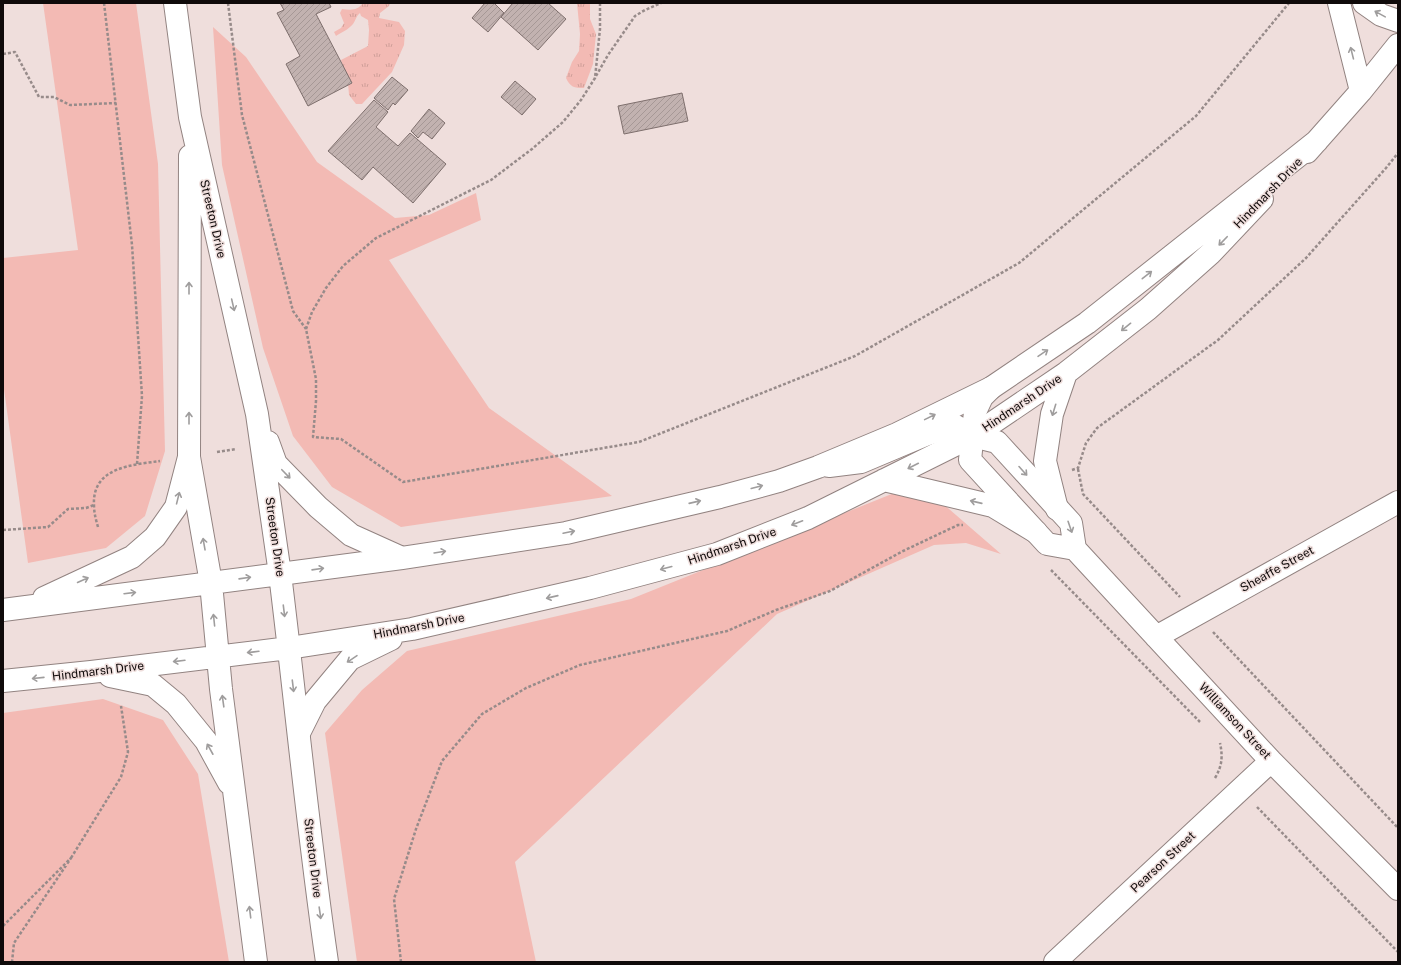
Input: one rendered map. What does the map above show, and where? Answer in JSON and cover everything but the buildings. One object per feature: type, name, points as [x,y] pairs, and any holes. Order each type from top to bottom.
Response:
[{"type":"main road","name":"Streeton Drive","points":[[175,3],[190,117],[257,414],[280,574],[314,868],[328,962]]},
{"type":"main road","points":[[1340,3],[1361,91]]},
{"type":"main road","points":[[1364,3],[1381,16],[1398,21]]},
{"type":"main road","name":"Hindmarsh Drive","points":[[3,681],[289,648],[412,629],[590,588],[717,554],[808,518],[973,436],[1066,373],[1148,309],[1211,253],[1317,141],[1361,91],[1398,45]]},
{"type":"main road","name":"Streeton Drive","points":[[190,117],[188,457],[211,583],[218,656],[256,962]]},
{"type":"main road","name":"Hindmarsh Drive","points":[[13,608],[402,558],[566,533],[720,497],[779,481],[818,467],[896,434],[991,388],[1087,323],[1317,141]]},
{"type":"main road","points":[[1057,509],[1045,461],[1052,414],[1066,373]]},
{"type":"main road","points":[[818,467],[860,462],[925,435],[954,425],[973,436],[996,442],[1071,524],[1075,549],[1047,544],[970,460],[973,436],[975,412],[982,397],[991,388]]},
{"type":"main road","points":[[257,414],[276,464],[318,507],[351,535],[402,558]]},
{"type":"main road","points":[[13,608],[132,557],[155,537],[176,507],[188,457]]},
{"type":"main road","points":[[884,480],[993,506],[1036,532]]},
{"type":"main road","name":"Sheaffe Street","points":[[1156,637],[1398,502]]},
{"type":"main road","name":"Williamson Street","points":[[1075,549],[1271,761],[1398,889]]},
{"type":"main road","points":[[299,732],[315,701],[350,659],[412,629]]},
{"type":"main road","points":[[91,672],[153,685],[176,704],[206,741],[235,795]]},
{"type":"main road","name":"Pearson Street","points":[[1055,962],[1271,761]]},
{"type":"path","points":[[104,3],[132,245],[142,396],[137,464]]},
{"type":"path","points":[[228,3],[242,115],[292,311],[306,329],[316,379],[316,401],[312,437],[341,439],[402,482],[639,442],[855,356],[1019,263],[1196,116],[1288,3]]},
{"type":"path","points":[[595,78],[600,29],[600,3]]},
{"type":"path","points":[[306,329],[312,312],[326,288],[343,266],[376,238],[491,180],[532,149],[563,122],[581,100],[608,55],[635,16],[662,3]]},
{"type":"path","points":[[3,54],[15,52],[39,98],[54,97],[70,106],[116,103]]},
{"type":"path","points":[[1398,153],[1306,258],[1218,340],[1097,428],[1086,443],[1078,468],[1083,494],[1398,828]]},
{"type":"path","points":[[217,452],[236,449]]},
{"type":"path","points":[[98,527],[94,505],[95,495],[99,485],[106,476],[123,467],[160,461]]},
{"type":"path","points":[[1050,479],[1058,473],[1078,468]]},
{"type":"path","points":[[3,530],[48,527],[68,509],[86,508],[94,505]]},
{"type":"path","points":[[401,962],[394,898],[416,829],[442,761],[482,714],[526,688],[580,665],[727,631],[776,610],[830,591],[902,551],[958,525],[965,525]]},
{"type":"path","points":[[1048,567],[1204,726]]},
{"type":"path","points":[[12,962],[14,943],[71,858],[121,777],[128,752],[121,706]]},
{"type":"path","points":[[1213,782],[1220,769],[1223,757],[1220,743],[1215,738]]},
{"type":"path","points":[[1240,790],[1398,952]]},
{"type":"path","points":[[3,926],[71,858]]},
{"type":"green space","points":[[43,3],[136,3],[158,164],[165,451],[145,516],[106,548],[28,563],[3,382],[3,258],[78,250]]},
{"type":"green space","points":[[363,3],[390,3],[389,6],[380,13],[379,18],[399,22],[405,31],[404,45],[392,72],[362,104],[356,104],[349,95],[348,83],[341,60],[368,46],[368,20],[361,16],[360,13],[353,24],[347,29],[336,36],[334,32],[341,28],[344,23],[340,13],[342,9],[356,9]]},
{"type":"green space","points":[[577,3],[590,3],[590,19],[596,34],[593,64],[584,88],[573,86],[566,78],[572,62],[579,51],[580,34]]},
{"type":"green space","points":[[213,27],[246,57],[317,162],[395,218],[429,215],[476,193],[481,220],[389,260],[489,408],[612,496],[401,527],[332,487],[293,436],[263,348],[222,165]]},
{"type":"green space","points":[[919,483],[1001,554],[966,543],[934,545],[777,614],[515,862],[536,962],[357,962],[325,733],[362,690],[407,651],[631,599]]},
{"type":"green space","points":[[103,699],[163,720],[198,774],[229,962],[3,962],[3,713]]}]
